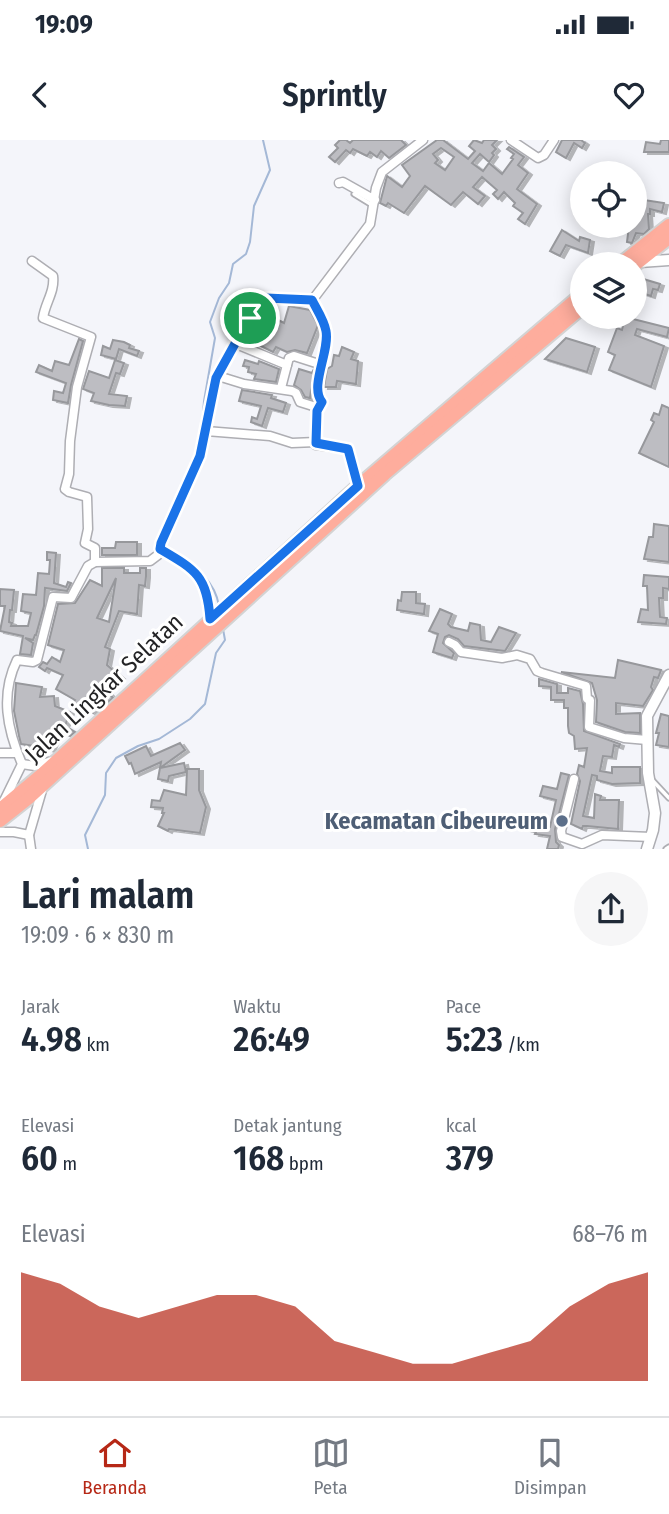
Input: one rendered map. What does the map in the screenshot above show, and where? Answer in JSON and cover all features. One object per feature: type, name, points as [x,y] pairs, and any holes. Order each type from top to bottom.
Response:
[{"type":"main road","points":[[635,252],[669,225]]},
{"type":"main road","points":[[647,256],[669,238]]},
{"type":"main road","name":"Jalan Lingkar Selatan","points":[[0,813],[44,784],[361,490],[570,305]]},
{"type":"main road","name":"Jalan Lingkar Selatan","points":[[0,813],[210,619],[570,318]]},
{"type":"street","points":[[312,300],[368,227],[373,216],[377,182],[382,172],[423,140]]},
{"type":"street","points":[[511,140],[538,158],[544,155],[554,140]]},
{"type":"street","points":[[339,183],[343,182],[374,203]]},
{"type":"street","points":[[647,263],[669,260]]},
{"type":"street","points":[[32,261],[53,276],[54,281],[43,318],[91,337],[77,387],[69,474],[65,489],[87,497],[88,529],[85,543],[95,548],[95,562]]},
{"type":"street","points":[[22,764],[7,718],[4,685],[17,660],[37,660],[53,597],[71,598],[88,566],[95,562],[150,561],[155,558],[194,472],[206,431],[213,387],[257,304],[263,299],[312,300]]},
{"type":"street","points":[[312,300],[326,331],[317,393],[322,402],[317,411],[316,442]]},
{"type":"street","points":[[236,344],[287,365]]},
{"type":"street","points":[[281,388],[289,358],[294,356],[322,365]]},
{"type":"street","points":[[218,376],[243,384],[295,392],[299,401],[314,406],[317,411]]},
{"type":"street","points":[[206,431],[270,436],[292,443],[316,442],[317,445],[348,449],[361,490]]},
{"type":"street","points":[[449,642],[461,652],[502,658],[517,655],[530,659],[537,671],[586,687],[587,699],[590,700],[589,727],[624,738],[647,740]]},
{"type":"street","points":[[647,849],[654,813],[649,778],[648,712],[669,675]]},
{"type":"street","points":[[0,753],[17,753]]},
{"type":"street","points":[[22,764],[41,765],[58,758]]},
{"type":"street","points":[[0,813],[22,764]]},
{"type":"street","points":[[574,779],[561,831],[562,837],[582,844],[602,835],[651,838]]},
{"type":"street","points":[[0,782],[10,787]]},
{"type":"street","points":[[31,849],[29,835],[44,784]]},
{"type":"street","points":[[0,832],[29,835]]},
{"type":"lane","points":[[354,194],[374,203]]},
{"type":"lane","points":[[649,778],[669,798]]},
{"type":"path","points":[[161,547],[187,564],[202,581],[206,589],[210,619]]},
{"type":"building","points":[[340,140],[350,143],[353,140],[401,140],[406,145],[389,158],[381,151],[377,157],[370,152],[367,156],[353,149],[350,153],[346,150],[335,162],[329,157],[338,148],[335,145]]},
{"type":"building","points":[[437,140],[443,140],[468,159],[475,151],[469,146],[474,140],[482,143],[484,140],[497,140],[492,145],[496,149],[489,162],[480,154],[472,163],[483,171],[489,163],[502,174],[513,159],[511,158],[514,154],[507,149],[509,147],[524,157],[518,165],[528,173],[517,189],[537,204],[525,224],[518,219],[523,213],[513,206],[515,203],[504,192],[498,199],[493,194],[497,190],[482,177],[473,187],[485,196],[478,204],[463,192],[451,205],[425,186],[404,213],[388,203],[386,206],[380,203],[387,176],[402,187],[410,176],[402,165]],"holes":[[[441,148],[454,157],[445,170],[435,163],[438,160],[433,154]]]},
{"type":"building","points":[[562,140],[581,140],[585,143],[582,148],[574,143],[566,158],[556,152]]},
{"type":"building","points":[[661,140],[669,140],[669,152],[644,152],[646,142],[660,144]]},
{"type":"building","points":[[647,200],[664,203],[662,212],[650,209],[647,231]]},
{"type":"building","points":[[562,230],[570,238],[590,240],[588,252],[566,245],[560,256],[550,251]]},
{"type":"building","points":[[647,280],[660,284],[658,290],[653,289],[651,296],[647,295]]},
{"type":"building","points":[[289,306],[310,310],[318,325],[307,353],[295,350],[287,352],[276,347],[273,352],[257,344],[259,339],[264,341],[270,331],[260,326],[265,317],[259,314],[262,309],[264,307],[272,311],[270,316],[284,323]]},
{"type":"building","points":[[647,322],[669,328],[667,337],[637,329],[647,329]]},
{"type":"building","points":[[617,329],[637,329],[635,335],[664,346],[651,387],[609,370],[615,355],[608,352]]},
{"type":"building","points":[[566,338],[595,347],[587,372],[545,359]]},
{"type":"building","points":[[79,339],[83,341],[68,403],[53,400],[54,391],[63,393],[66,383],[36,372],[39,365],[52,371],[55,361],[69,365]]},
{"type":"building","points":[[113,340],[124,342],[130,345],[129,348],[139,351],[137,356],[119,349],[116,359],[101,355],[103,346],[110,349]]},
{"type":"building","points":[[342,347],[354,352],[351,359],[358,361],[356,384],[337,381],[336,387],[324,387],[327,369],[332,366],[334,355],[339,356]]},
{"type":"building","points":[[115,360],[124,363],[120,374],[116,373],[109,394],[127,396],[125,406],[91,401],[94,393],[83,389],[89,371],[109,378]]},
{"type":"building","points":[[245,360],[258,364],[259,361],[279,369],[276,382],[254,379],[256,374],[248,372],[249,367],[243,366]]},
{"type":"building","points":[[299,369],[312,373],[314,369],[310,398],[305,397],[294,385]]},
{"type":"building","points":[[242,390],[272,395],[271,398],[286,403],[283,412],[268,408],[262,426],[251,422],[252,417],[257,419],[261,406],[239,401]]},
{"type":"building","points":[[662,405],[669,408],[669,467],[639,453],[654,422],[651,420],[654,413],[659,415]]},
{"type":"building","points":[[654,524],[669,526],[669,562],[644,559],[649,537],[653,537]]},
{"type":"building","points":[[116,542],[137,542],[137,555],[102,555],[102,548],[115,548]]},
{"type":"building","points":[[47,552],[56,553],[54,583],[66,587],[68,582],[71,583],[67,591],[45,588],[44,606],[36,635],[33,640],[25,638],[33,643],[31,655],[20,654],[23,636],[0,631],[5,606],[0,606],[0,589],[14,590],[9,622],[12,623],[11,626],[28,626],[31,613],[21,611],[23,594],[36,595],[38,573],[49,574],[50,560],[47,560]]},
{"type":"building","points":[[102,568],[124,568],[124,573],[140,573],[140,568],[146,568],[145,586],[139,585],[137,614],[119,611],[105,647],[110,649],[107,665],[121,677],[108,692],[113,698],[106,704],[101,701],[93,713],[73,703],[75,700],[56,689],[63,675],[39,667],[43,662],[47,664],[52,657],[60,662],[64,650],[48,645],[58,604],[75,603],[90,580],[102,586]],"holes":[[[116,578],[109,622],[97,618]]]},
{"type":"building","points":[[644,575],[669,577],[669,589],[663,588],[663,598],[659,598],[660,617],[667,618],[666,624],[638,622],[641,609],[648,610],[647,586],[643,586]]},
{"type":"building","points":[[402,592],[416,592],[416,603],[425,604],[424,614],[397,610]]},
{"type":"building","points":[[440,609],[452,614],[448,624],[451,627],[468,631],[470,623],[480,625],[481,640],[491,642],[499,627],[516,633],[505,651],[464,646],[449,635],[443,643],[454,653],[452,658],[433,652],[438,634],[429,631]]},
{"type":"building","points":[[618,660],[661,670],[658,678],[654,677],[651,687],[653,690],[643,706],[616,703],[616,714],[640,713],[640,733],[625,732],[596,722],[597,700],[592,683],[561,672],[615,678]]},
{"type":"building","points":[[539,679],[557,684],[557,693],[568,693],[568,688],[580,691],[584,731],[620,744],[619,747],[614,745],[612,757],[603,756],[600,771],[612,773],[612,767],[640,767],[640,783],[612,784],[597,780],[597,776],[592,775],[583,816],[594,818],[595,794],[601,796],[600,800],[619,800],[618,829],[583,826],[582,829],[571,824],[580,781],[577,774],[579,765],[584,767],[587,748],[575,749],[574,736],[569,733],[568,708],[564,708],[564,700],[551,700],[551,687],[539,686]]},
{"type":"building","points":[[16,683],[42,687],[40,697],[54,696],[55,706],[70,712],[65,726],[75,732],[70,736],[59,730],[51,750],[41,747],[39,757],[33,755],[35,746],[21,744],[14,711]]},
{"type":"building","points":[[661,714],[669,716],[669,747],[656,745]]},
{"type":"building","points":[[180,743],[185,750],[160,768],[184,763],[186,772],[169,776],[168,781],[158,779],[161,762],[135,774],[125,756],[146,746],[151,756]]},
{"type":"building","points":[[187,769],[199,769],[199,790],[206,807],[200,833],[168,831],[158,826],[164,813],[163,808],[151,807],[152,800],[160,801],[164,790],[186,795]]},
{"type":"building","points":[[561,773],[569,775],[555,829],[556,842],[559,845],[558,849],[547,849],[550,836],[535,834],[536,832],[523,828],[525,821],[531,825],[550,827],[556,800],[540,796],[543,786],[557,789]]},
{"type":"waterway","points":[[202,425],[215,338],[210,322],[219,298],[229,283],[233,264],[246,254],[250,242],[254,206],[270,170],[263,140]]},
{"type":"waterway","points":[[163,545],[205,578],[212,586],[219,606]]},
{"type":"waterway","points":[[88,849],[85,835],[105,795],[106,773],[116,758],[159,739],[190,719],[205,704],[216,653],[225,640],[223,629]]},
{"type":"place","name":"Kecamatan Cibeureum","points":[[562,821]]},
{"type":"route","points":[[266,298],[312,300],[324,323],[327,340],[317,393],[322,402],[317,411],[316,443],[350,451],[358,486],[210,619],[204,585],[187,564],[160,549],[200,456],[216,378],[250,318],[257,304],[266,298]]}]
